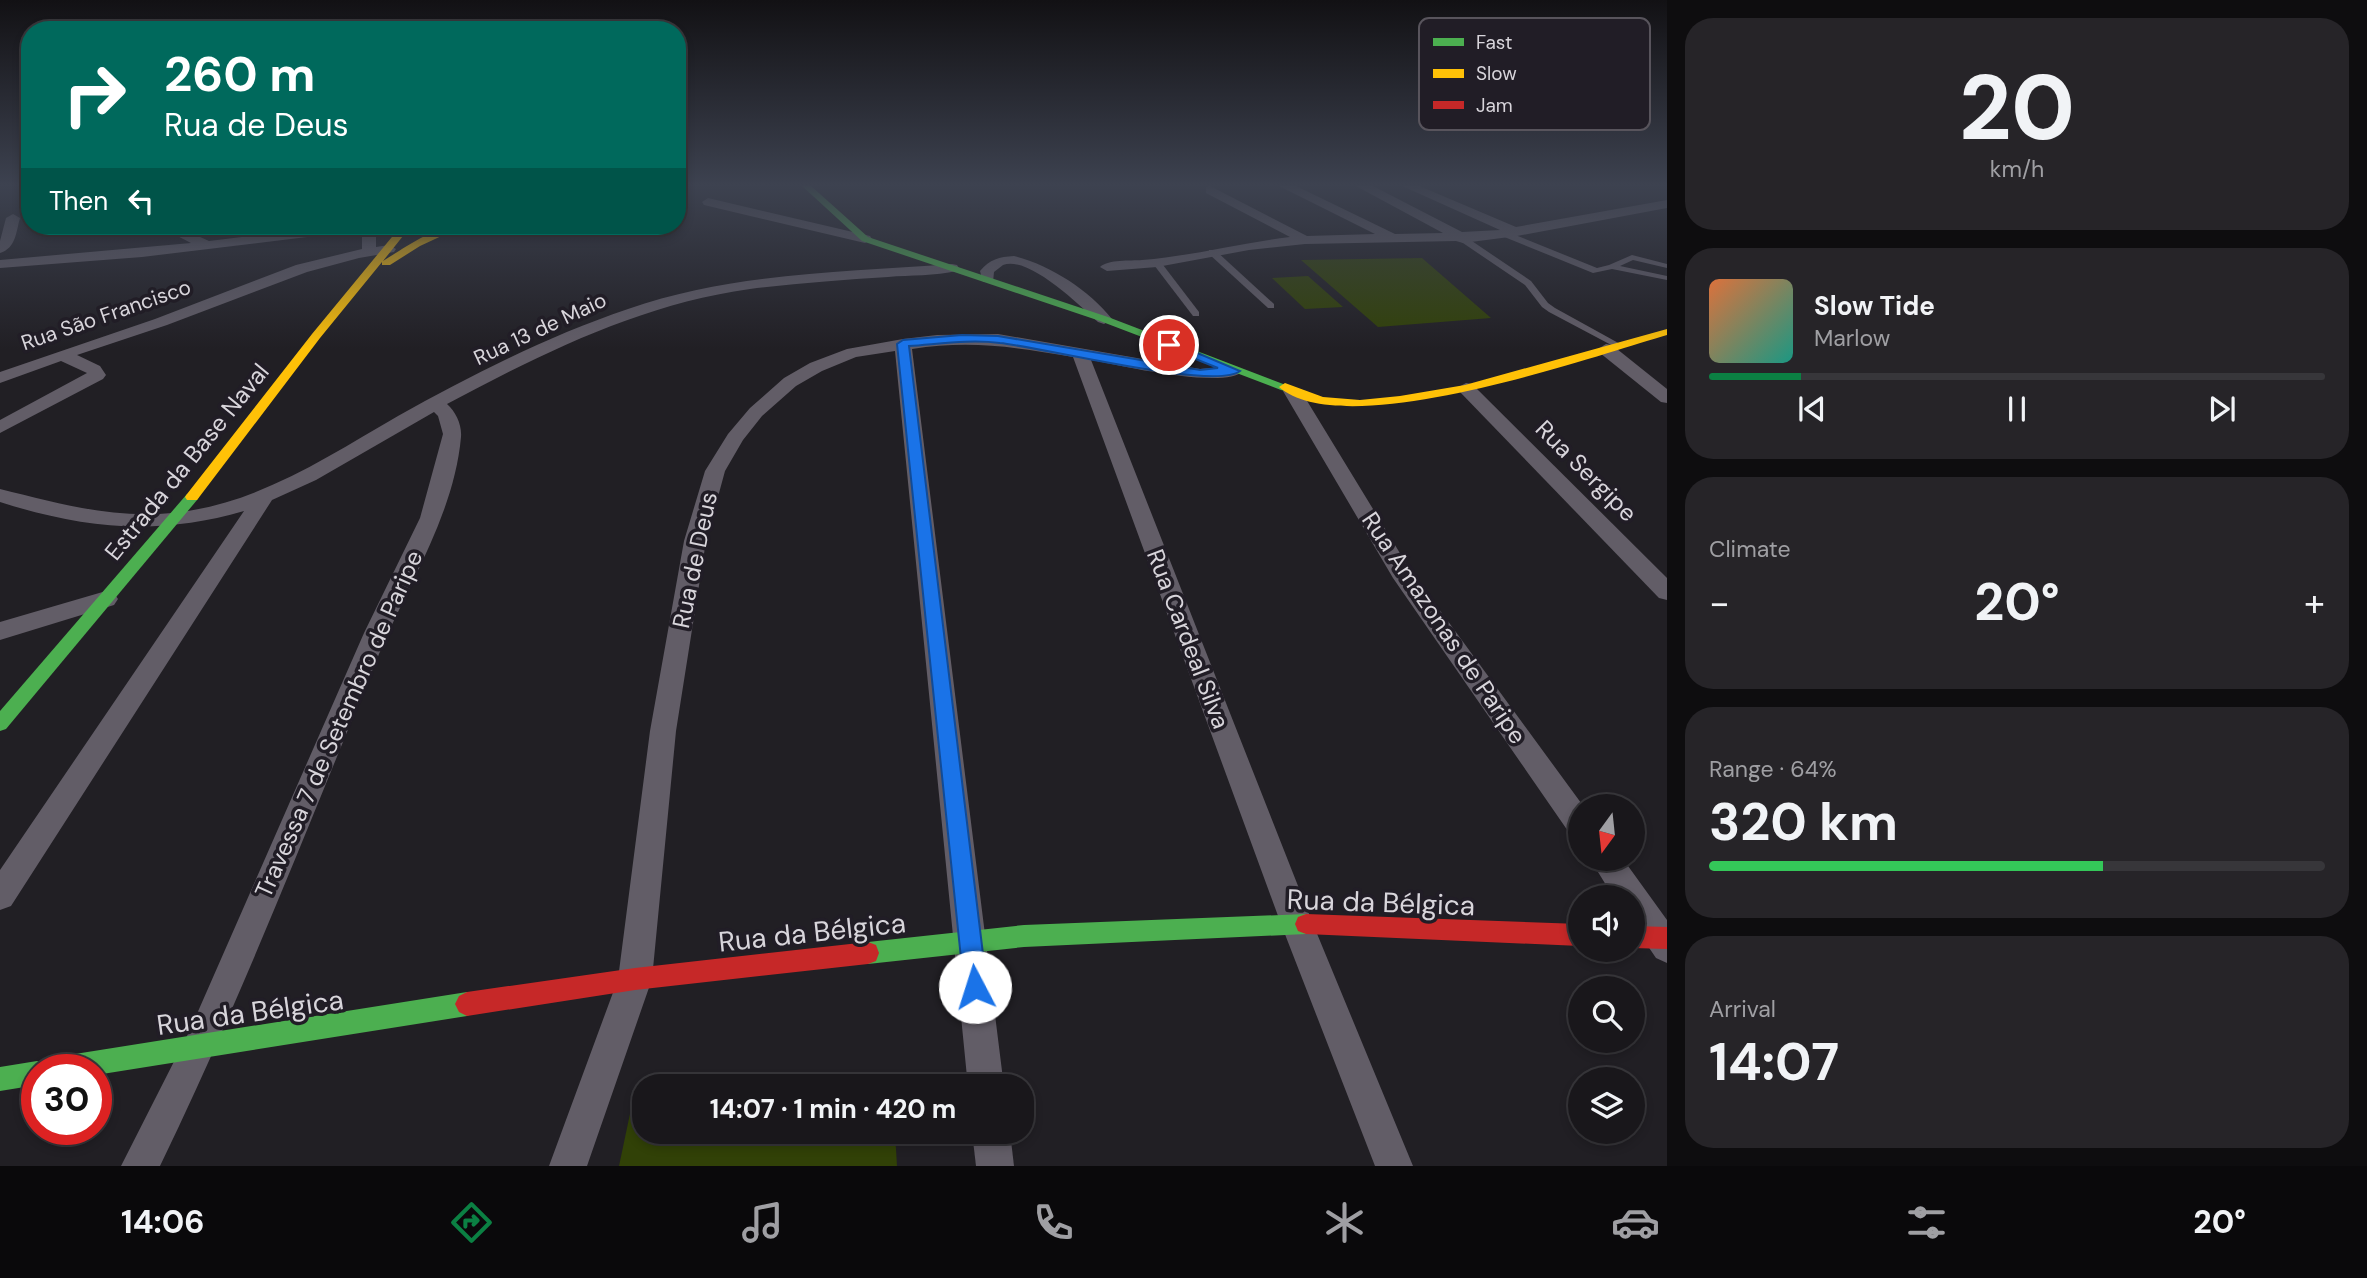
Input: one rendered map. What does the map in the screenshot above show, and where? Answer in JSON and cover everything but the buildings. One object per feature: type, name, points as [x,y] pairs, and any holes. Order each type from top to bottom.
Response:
[{"type":"main road","name":"Estrada da Base Naval","points":[[0,724],[174,520],[316,336],[396,239]]},
{"type":"main road","points":[[368,275],[427,239]]},
{"type":"main road","points":[[865,239],[1104,319],[1234,371],[1321,401],[1360,404],[1466,388],[1667,332]]},
{"type":"main road","points":[[391,246],[417,244]]},
{"type":"main road","name":"Rua da Bélgica","points":[[112,1059],[635,979],[1024,936],[1297,924],[1568,935]]},
{"type":"main road","points":[[0,1079],[21,1076]]},
{"type":"street","points":[[195,239],[208,245]]},
{"type":"street","points":[[0,264],[98,257],[259,239]]},
{"type":"street","points":[[369,251],[371,239]]},
{"type":"street","points":[[1107,267],[1157,263],[1212,252],[1305,240],[1435,239]]},
{"type":"street","name":"Rua São Francisco","points":[[0,378],[162,322],[254,285],[391,246]]},
{"type":"street","points":[[988,279],[989,267],[1013,260],[1032,264],[1054,277],[1104,319]]},
{"type":"street","name":"Rua 13 de Maio","points":[[0,495],[84,518],[174,520],[263,498],[435,403],[582,331],[677,299],[716,290],[952,268]]},
{"type":"street","name":"Rua de Deus","points":[[568,1166],[635,979],[663,731],[695,541],[715,471],[735,438],[756,412],[790,382],[816,367],[853,353],[962,338],[998,339],[1200,374],[1234,371]]},
{"type":"street","points":[[903,344],[985,1074]]},
{"type":"street","points":[[1612,347],[1667,398]]},
{"type":"street","name":"Rua Cardeal Silva","points":[[1080,354],[1297,924],[1394,1166]]},
{"type":"street","points":[[0,427],[97,375],[94,370],[62,355]]},
{"type":"street","name":"Rua Sergipe","points":[[1466,388],[1667,592]]},
{"type":"street","name":"Rua Amazonas de Paripe","points":[[1293,391],[1401,573],[1568,807]]},
{"type":"street","name":"Travessa 7 de Setembro de Paripe","points":[[141,1166],[201,1044],[376,633],[430,518],[452,434],[447,414],[435,403]]},
{"type":"street","points":[[0,896],[263,498]]},
{"type":"street","points":[[0,631],[106,599]]},
{"type":"street","points":[[1645,919],[1657,940]]},
{"type":"street","points":[[992,1144],[995,1166]]},
{"type":"lane","points":[[1464,239],[1528,283],[1545,305],[1612,347]]},
{"type":"lane","points":[[1526,239],[1597,271],[1632,257],[1667,266]]},
{"type":"lane","points":[[1212,252],[1271,306]]},
{"type":"lane","points":[[1157,263],[1196,314]]},
{"type":"lane","points":[[1612,267],[1667,278]]},
{"type":"green space","points":[[1422,258],[1491,318],[1378,327],[1301,260]]},
{"type":"green space","points":[[1308,276],[1343,307],[1305,309],[1272,278]]},
{"type":"green space","points":[[632,1104],[632,1144],[896,1144],[897,1166],[619,1166]]},
{"type":"traffic: fast","points":[[866,239],[1104,319],[1285,387]]},
{"type":"traffic: fast","points":[[0,724],[192,497]]},
{"type":"traffic: fast","points":[[868,953],[1024,936],[1306,924]]},
{"type":"traffic: fast","points":[[112,1060],[467,1004]]},
{"type":"traffic: fast","points":[[0,1079],[21,1076]]},
{"type":"traffic: slow","points":[[192,497],[316,336],[395,239]]},
{"type":"traffic: slow","points":[[386,263],[427,239]]},
{"type":"traffic: slow","points":[[1285,387],[1321,401],[1360,404],[1400,400],[1466,388],[1667,332]]},
{"type":"traffic: jam","points":[[1306,924],[1568,935]]},
{"type":"traffic: jam","points":[[1645,937],[1667,938]]},
{"type":"traffic: jam","points":[[467,1004],[635,979],[868,953]]},
{"type":"route","points":[[975,987],[903,344],[962,338],[998,339],[1200,374],[1234,371],[1169,345]]}]
